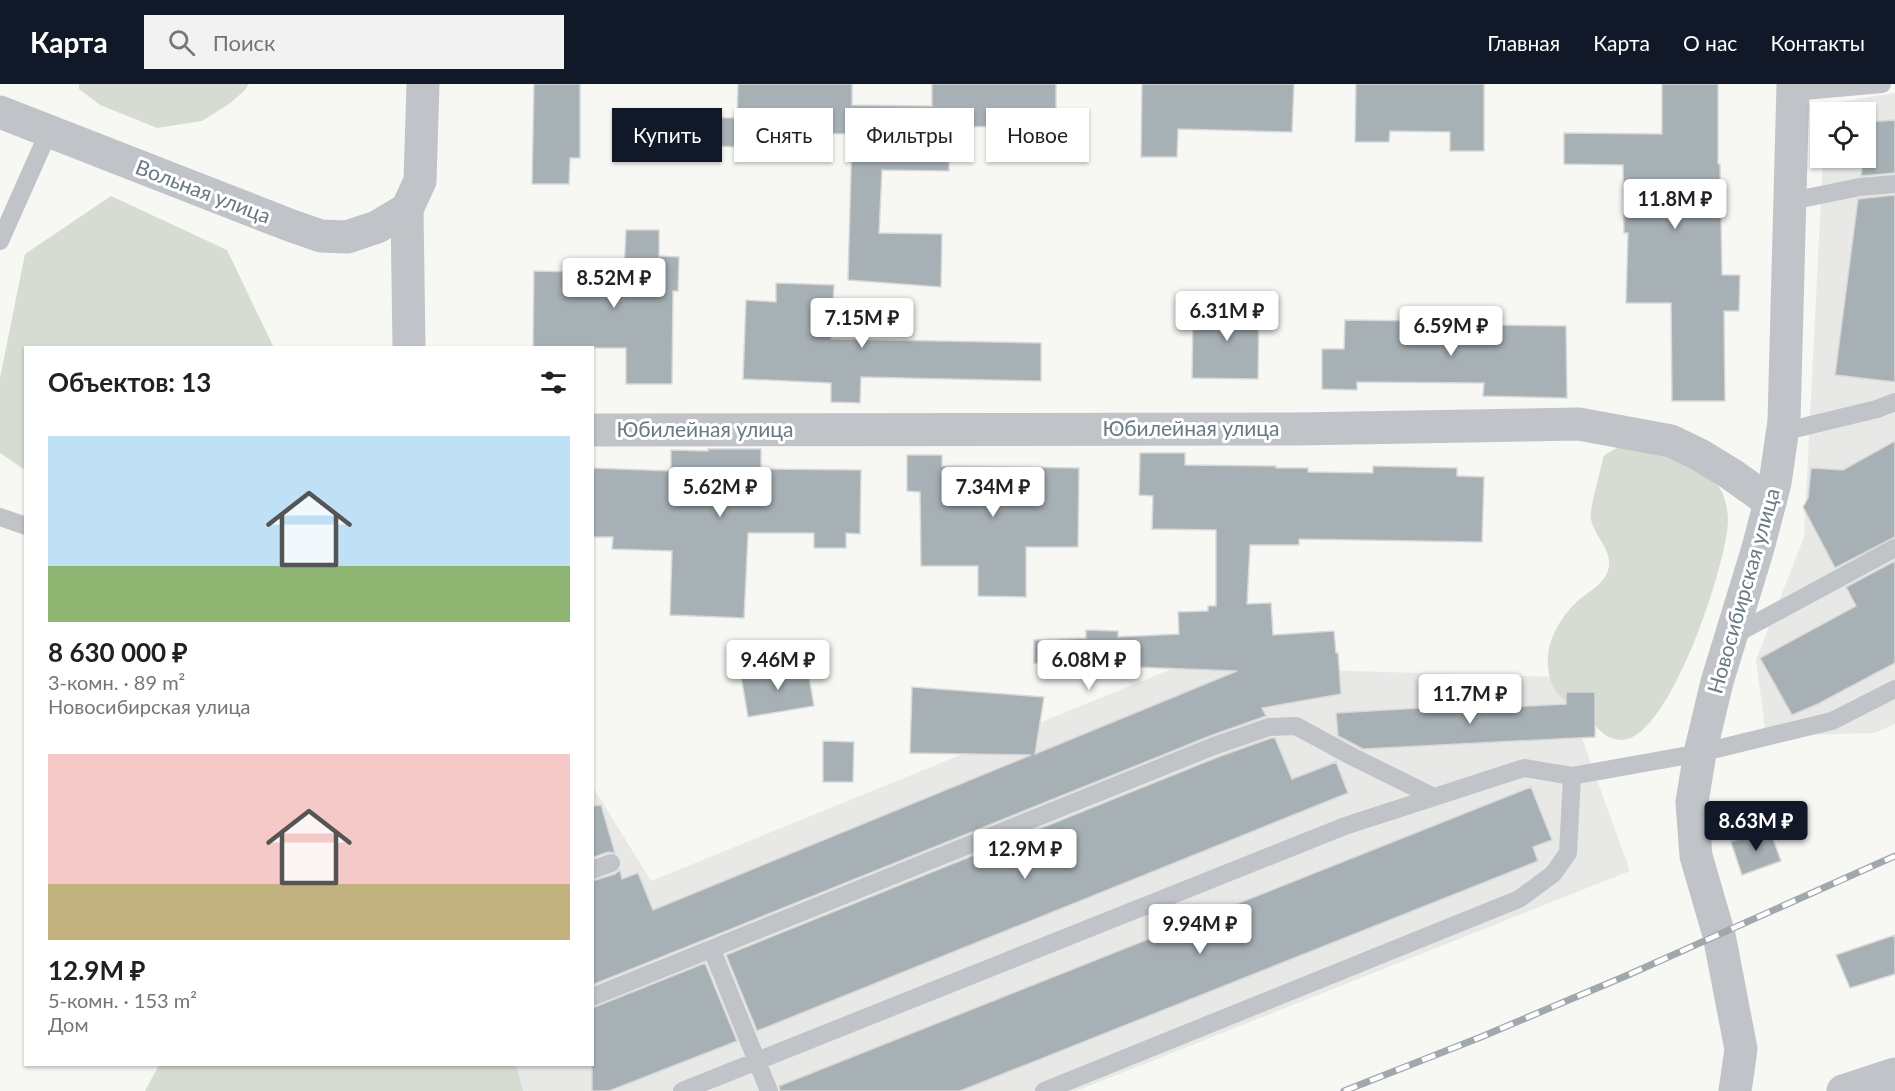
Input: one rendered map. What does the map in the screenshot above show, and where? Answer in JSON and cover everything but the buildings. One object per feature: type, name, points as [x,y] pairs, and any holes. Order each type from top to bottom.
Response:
[{"type":"street","points":[[409,346],[407,209],[420,181],[423,84]]},
{"type":"street","name":"Новосибирская улица","points":[[1735,1091],[1741,1049],[1719,934],[1696,856],[1692,802],[1700,753],[1730,637],[1758,548],[1775,483],[1782,432],[1793,88]]},
{"type":"street","name":"Вольная улица","points":[[0,112],[321,236],[347,237],[377,227],[407,209]]},
{"type":"street","name":"Юбилейная улица","points":[[594,430],[1273,429],[1580,424],[1671,441],[1731,474],[1770,502]]},
{"type":"street","points":[[1843,1091],[1895,1074]]},
{"type":"lane","points":[[1793,88],[1882,84]]},
{"type":"lane","points":[[0,241],[49,132]]},
{"type":"lane","points":[[1791,201],[1895,184]]},
{"type":"lane","points":[[1782,432],[1878,409],[1895,402]]},
{"type":"lane","points":[[0,517],[24,525]]},
{"type":"lane","points":[[1730,637],[1895,548]]},
{"type":"lane","points":[[682,1091],[1345,826],[1524,768],[1572,776],[1700,753],[1833,721],[1895,689]]},
{"type":"lane","points":[[594,996],[1214,746],[1269,727],[1296,726],[1434,797]]},
{"type":"lane","points":[[1044,1091],[1519,899],[1553,874],[1568,854],[1572,776]]},
{"type":"lane","points":[[594,869],[611,863]]},
{"type":"lane","points":[[712,950],[769,1091]]},
{"type":"shaded area","points":[[79,84],[249,84],[229,104],[202,121],[157,128],[100,105],[79,89]]},
{"type":"shaded area","points":[[1895,93],[1895,724],[1874,733],[1766,736],[1756,660],[1804,537],[1822,168],[1876,168],[1876,102],[1838,102]]},
{"type":"shaded area","points":[[111,196],[227,250],[273,346],[24,346],[24,469],[0,453],[0,378],[25,254]]},
{"type":"shaded area","points":[[1639,444],[1682,461],[1711,479],[1723,493],[1728,520],[1718,572],[1707,608],[1676,682],[1658,712],[1639,733],[1621,740],[1602,733],[1580,708],[1558,694],[1550,677],[1548,655],[1553,637],[1562,619],[1574,604],[1599,585],[1607,573],[1609,559],[1607,552],[1591,519],[1603,457],[1615,449]]},
{"type":"shaded area","points":[[1179,666],[1560,677],[1630,871],[1076,1091],[488,1091],[479,1066],[594,1066],[594,789],[651,881]]},
{"type":"shaded area","points":[[158,1066],[516,1066],[523,1091],[145,1091]]},
{"type":"railway","points":[[1344,1091],[1481,1037],[1628,975],[1895,856]]}]
